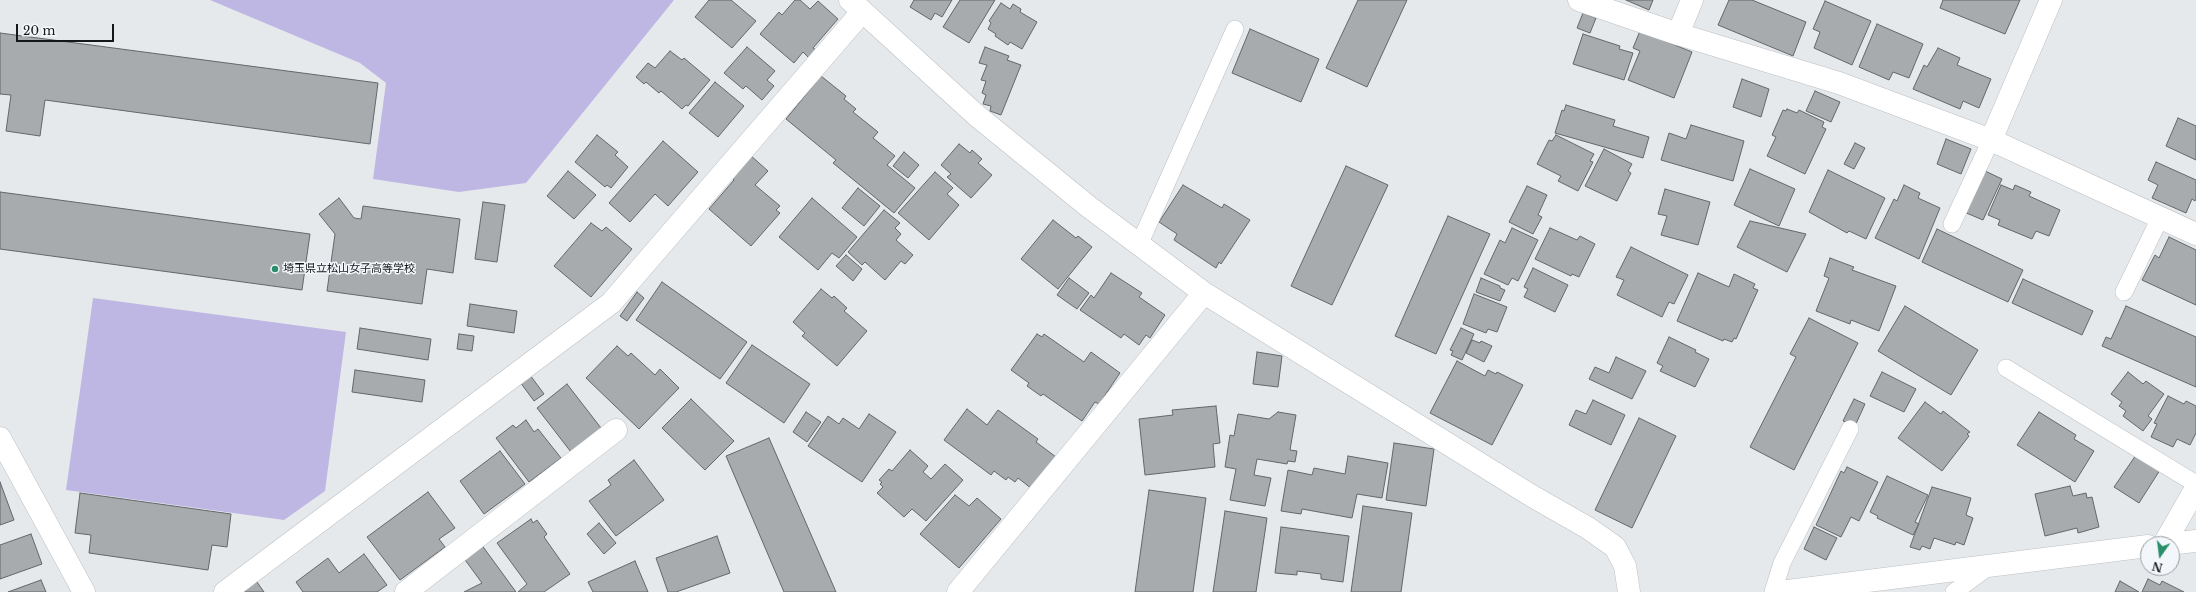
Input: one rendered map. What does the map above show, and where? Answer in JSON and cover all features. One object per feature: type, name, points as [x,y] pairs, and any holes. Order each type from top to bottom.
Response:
[{"type":"street","points":[[1579,0],[1678,34],[1839,83],[1991,140],[2196,234]]},
{"type":"street","points":[[1678,34],[1692,0]]},
{"type":"street","points":[[1991,140],[2051,0]]},
{"type":"street","points":[[225,592],[611,303],[856,6],[976,115],[1139,245],[1204,294],[1532,496],[1588,528],[1615,547],[1625,566],[1629,592]]},
{"type":"street","points":[[958,592],[1204,294]]},
{"type":"street","points":[[406,592],[616,430]]},
{"type":"street","points":[[0,438],[84,592]]},
{"type":"street","points":[[2169,536],[2196,488]]},
{"type":"street","points":[[2180,543],[2196,541]]},
{"type":"street","points":[[1780,592],[2140,547]]},
{"type":"lane","points":[[1139,245],[1235,29]]},
{"type":"lane","points":[[1952,224],[1991,140]]},
{"type":"lane","points":[[2124,292],[2160,218]]},
{"type":"lane","points":[[2006,368],[2196,484]]},
{"type":"lane","points":[[1773,592],[1782,563],[1850,428]]},
{"type":"lane","points":[[1954,592],[1991,565]]},
{"type":"shaded area","points":[[210,0],[674,0],[526,183],[459,192],[373,179],[386,83],[360,63]]},
{"type":"shaded area","points":[[93,298],[346,332],[325,491],[284,520],[66,490]]},
{"type":"building","points":[[709,0],[731,0],[756,21],[732,48],[695,17]]},
{"type":"building","points":[[795,0],[800,0],[810,9],[818,1],[838,19],[813,48],[816,50],[809,58],[803,52],[794,63],[760,34],[779,12],[782,15]]},
{"type":"building","points":[[914,0],[952,0],[942,17],[935,13],[931,20],[910,7]]},
{"type":"building","points":[[960,0],[995,0],[969,43],[943,27]]},
{"type":"building","points":[[1358,0],[1407,0],[1367,87],[1326,68]]},
{"type":"building","points":[[1626,0],[1653,0],[1649,10]]},
{"type":"building","points":[[1729,0],[1752,0],[1806,22],[1793,56],[1718,25]]},
{"type":"building","points":[[1943,0],[2020,0],[2005,34],[1940,8]]},
{"type":"building","points":[[1825,1],[1871,21],[1852,65],[1814,48],[1820,32],[1813,29]]},
{"type":"building","points":[[1001,3],[1010,9],[1013,4],[1021,9],[1020,12],[1037,22],[1022,49],[1010,42],[1008,45],[988,29],[991,23],[989,21]]},
{"type":"building","points":[[1583,13],[1596,18],[1590,33],[1577,28]]},
{"type":"building","points":[[1877,24],[1923,44],[1909,78],[1893,72],[1889,80],[1859,67]]},
{"type":"building","points":[[1250,29],[1319,59],[1301,102],[1232,73]]},
{"type":"building","points":[[1640,31],[1692,52],[1674,98],[1628,80],[1640,51],[1633,48]]},
{"type":"building","points":[[0,33],[378,83],[370,144],[45,100],[40,136],[6,131],[11,95],[0,94]]},
{"type":"building","points":[[1583,34],[1620,46],[1619,49],[1633,53],[1624,80],[1573,64]]},
{"type":"building","points":[[747,47],[775,71],[767,80],[774,86],[762,100],[746,86],[743,89],[724,73]]},
{"type":"building","points":[[985,47],[1009,56],[1007,60],[1021,65],[1001,115],[990,111],[991,106],[983,104],[986,95],[982,93],[986,81],[981,80],[987,65],[979,63]]},
{"type":"building","points":[[1938,48],[1960,58],[1957,65],[1991,79],[1979,108],[1963,101],[1960,109],[1913,89],[1924,65],[1927,67]]},
{"type":"building","points":[[670,51],[682,60],[684,58],[710,80],[688,106],[686,105],[682,109],[661,91],[659,93],[646,82],[644,84],[636,77],[648,63],[655,68]]},
{"type":"building","points":[[821,76],[846,96],[844,99],[856,109],[853,112],[878,132],[873,138],[895,156],[887,165],[915,188],[894,213],[833,163],[836,160],[786,119]]},
{"type":"building","points":[[1742,79],[1769,89],[1761,117],[1733,107]]},
{"type":"building","points":[[715,82],[744,106],[718,137],[689,113]]},
{"type":"building","points":[[1815,91],[1840,102],[1831,122],[1806,111]]},
{"type":"building","points":[[1566,105],[1615,120],[1613,126],[1649,137],[1643,158],[1555,133],[1562,110],[1564,111]]},
{"type":"building","points":[[1787,109],[1797,113],[1799,110],[1824,122],[1822,127],[1826,129],[1805,174],[1767,156],[1776,137],[1772,135],[1783,110],[1786,111]]},
{"type":"building","points":[[2178,118],[2196,126],[2196,160],[2166,146]]},
{"type":"building","points":[[1691,125],[1744,141],[1733,181],[1661,160],[1669,133],[1686,139]]},
{"type":"building","points":[[597,135],[618,152],[615,155],[628,167],[611,188],[607,185],[605,187],[575,162]]},
{"type":"building","points":[[1556,135],[1594,154],[1590,161],[1593,162],[1578,191],[1558,181],[1561,176],[1537,164],[1549,140],[1552,141]]},
{"type":"building","points":[[1946,139],[1971,149],[1961,174],[1937,164]]},
{"type":"building","points":[[663,141],[698,172],[668,206],[655,194],[630,222],[609,203]]},
{"type":"building","points":[[1855,143],[1865,148],[1854,169],[1844,164]]},
{"type":"building","points":[[959,144],[970,153],[972,150],[982,159],[978,163],[992,175],[971,198],[947,177],[951,174],[941,165]]},
{"type":"building","points":[[1604,149],[1632,164],[1628,171],[1631,173],[1617,201],[1585,186]]},
{"type":"building","points":[[904,152],[919,165],[908,178],[893,166]]},
{"type":"building","points":[[750,155],[768,171],[755,185],[780,206],[776,210],[780,213],[751,246],[709,209],[734,180],[731,176]]},
{"type":"building","points":[[2156,162],[2196,180],[2196,199],[2195,201],[2192,199],[2186,213],[2152,198],[2158,185],[2148,180]]},
{"type":"building","points":[[1346,166],[1388,185],[1332,305],[1291,286]]},
{"type":"building","points":[[1750,169],[1795,189],[1779,226],[1734,205]]},
{"type":"building","points":[[1828,170],[1885,198],[1866,239],[1849,231],[1847,233],[1809,212]]},
{"type":"building","points":[[1983,170],[2002,179],[1983,220],[1964,212]]},
{"type":"building","points":[[568,171],[596,195],[574,219],[547,196]]},
{"type":"building","points":[[935,172],[953,188],[947,194],[959,205],[929,240],[898,213]]},
{"type":"building","points":[[1183,185],[1222,208],[1224,204],[1250,220],[1221,264],[1219,262],[1216,268],[1174,240],[1177,234],[1159,222]]},
{"type":"building","points":[[1904,185],[1920,193],[1918,198],[1940,208],[1919,259],[1875,238],[1894,199],[1897,201]]},
{"type":"building","points":[[2001,185],[2013,190],[2015,185],[2031,192],[2029,196],[2060,210],[2049,236],[2036,231],[2032,239],[1998,225],[2000,220],[1988,215]]},
{"type":"building","points":[[1527,186],[1547,195],[1538,215],[1542,217],[1533,234],[1509,222]]},
{"type":"building","points":[[858,188],[880,206],[864,226],[842,208]]},
{"type":"building","points":[[1665,189],[1710,202],[1698,245],[1661,235],[1667,216],[1658,214]]},
{"type":"building","points":[[0,192],[310,234],[302,290],[0,249]]},
{"type":"building","points":[[339,198],[354,218],[361,219],[363,206],[460,219],[453,273],[427,269],[422,304],[327,291],[335,234],[319,214]]},
{"type":"building","points":[[812,198],[857,237],[839,258],[832,253],[818,270],[779,237]]},
{"type":"building","points":[[483,202],[505,205],[497,262],[475,259]]},
{"type":"building","points":[[884,210],[900,223],[895,228],[901,234],[896,240],[913,255],[905,264],[901,261],[885,280],[865,262],[862,265],[848,252]]},
{"type":"building","points":[[1448,216],[1490,234],[1436,354],[1395,336]]},
{"type":"building","points":[[1053,220],[1076,238],[1078,236],[1092,247],[1058,289],[1021,259]]},
{"type":"building","points":[[1750,221],[1806,234],[1787,272],[1737,247]]},
{"type":"building","points":[[591,223],[602,231],[606,227],[632,249],[591,297],[554,266]]},
{"type":"building","points":[[1512,228],[1538,240],[1518,281],[1512,278],[1508,285],[1484,274],[1500,240],[1505,243]]},
{"type":"building","points":[[1550,228],[1577,240],[1580,236],[1595,244],[1579,277],[1572,274],[1571,276],[1535,259]]},
{"type":"building","points":[[1937,229],[2023,270],[2008,302],[1922,262]]},
{"type":"building","points":[[2169,237],[2196,250],[2196,305],[2142,280],[2155,255],[2159,258]]},
{"type":"building","points":[[1631,247],[1688,275],[1674,304],[1669,302],[1662,317],[1617,295],[1624,280],[1616,277]]},
{"type":"building","points":[[846,255],[862,269],[853,281],[836,266]]},
{"type":"building","points":[[1830,258],[1854,267],[1852,270],[1896,286],[1879,331],[1851,320],[1850,324],[1816,311],[1829,278],[1824,276]]},
{"type":"building","points":[[1533,268],[1568,285],[1555,312],[1524,297],[1528,289],[1524,287]]},
{"type":"building","points":[[1111,273],[1142,293],[1139,297],[1165,315],[1150,338],[1146,335],[1139,345],[1124,334],[1121,338],[1080,310],[1091,295],[1094,298]]},
{"type":"building","points":[[1698,273],[1729,287],[1734,274],[1755,284],[1753,288],[1758,290],[1736,339],[1734,338],[1732,342],[1724,339],[1723,341],[1677,321]]},
{"type":"building","points":[[1069,278],[1089,293],[1077,309],[1057,295]]},
{"type":"building","points":[[1481,278],[1500,286],[1500,288],[1505,290],[1500,301],[1476,292]]},
{"type":"building","points":[[2023,279],[2093,311],[2082,335],[2012,303]]},
{"type":"building","points":[[662,282],[747,342],[720,379],[636,320]]},
{"type":"building","points":[[821,289],[832,298],[834,296],[847,308],[844,311],[867,331],[837,366],[802,336],[805,333],[793,322]]},
{"type":"building","points":[[637,292],[644,298],[627,321],[620,316]]},
{"type":"building","points":[[1474,294],[1507,307],[1497,332],[1488,329],[1486,333],[1463,324]]},
{"type":"building","points":[[470,304],[517,311],[514,333],[467,326]]},
{"type":"building","points":[[1905,306],[1978,350],[1951,395],[1878,351]]},
{"type":"building","points":[[2126,306],[2196,337],[2196,387],[2102,346],[2106,337],[2111,339]]},
{"type":"building","points":[[1809,318],[1858,343],[1794,470],[1750,447],[1796,357],[1790,354]]},
{"type":"building","points":[[360,328],[431,339],[428,360],[357,349]]},
{"type":"building","points":[[1461,328],[1474,334],[1462,360],[1451,355],[1453,351],[1450,350]]},
{"type":"building","points":[[459,334],[474,336],[472,351],[457,349]]},
{"type":"building","points":[[1037,334],[1042,337],[1044,334],[1084,362],[1091,352],[1120,373],[1099,404],[1095,402],[1082,421],[1043,394],[1041,396],[1027,386],[1029,383],[1011,370]]},
{"type":"building","points":[[1669,337],[1696,350],[1695,352],[1709,359],[1695,387],[1660,371],[1663,366],[1657,363]]},
{"type":"building","points":[[1472,340],[1480,343],[1481,341],[1492,346],[1484,362],[1466,353]]},
{"type":"building","points":[[752,345],[810,384],[784,423],[726,383]]},
{"type":"building","points":[[617,346],[628,356],[631,353],[655,375],[660,369],[679,388],[639,429],[586,378]]},
{"type":"building","points":[[1257,352],[1282,356],[1278,387],[1253,384]]},
{"type":"building","points":[[1616,357],[1646,371],[1632,399],[1589,379],[1595,367],[1609,373]]},
{"type":"building","points":[[1457,361],[1485,376],[1488,370],[1496,374],[1497,372],[1523,385],[1492,445],[1430,413]]},
{"type":"building","points":[[355,370],[425,380],[422,402],[352,392]]},
{"type":"building","points":[[1882,372],[1916,389],[1904,412],[1870,396]]},
{"type":"building","points":[[2128,372],[2143,384],[2146,381],[2164,394],[2148,416],[2152,419],[2143,431],[2123,416],[2126,411],[2119,406],[2122,402],[2111,394]]},
{"type":"building","points":[[530,375],[544,394],[534,401],[520,382]]},
{"type":"building","points":[[567,384],[601,428],[571,452],[537,408]]},
{"type":"building","points":[[2168,396],[2184,404],[2186,401],[2196,406],[2196,433],[2190,445],[2177,439],[2173,447],[2151,437],[2157,424],[2154,423]]},
{"type":"building","points":[[691,399],[734,441],[705,470],[662,428]]},
{"type":"building","points":[[1854,399],[1865,404],[1855,426],[1843,421]]},
{"type":"building","points":[[1593,400],[1625,415],[1611,445],[1569,425],[1576,410],[1586,414]]},
{"type":"building","points":[[1925,402],[1941,414],[1943,411],[1970,432],[1967,434],[1969,436],[1942,471],[1898,438]]},
{"type":"building","points":[[1216,406],[1220,443],[1213,444],[1215,467],[1145,475],[1139,419],[1173,415],[1172,410]]},
{"type":"building","points":[[967,409],[987,425],[998,410],[1038,439],[1036,442],[1056,457],[1032,489],[1018,478],[1015,482],[1008,477],[1006,480],[994,471],[991,475],[944,440]]},
{"type":"building","points":[[806,412],[821,422],[807,442],[793,432]]},
{"type":"building","points":[[1278,412],[1296,415],[1290,450],[1297,451],[1295,462],[1288,461],[1287,464],[1257,459],[1254,475],[1271,478],[1265,506],[1230,500],[1236,469],[1225,467],[1230,435],[1234,436],[1238,414],[1269,419]]},
{"type":"building","points":[[2039,412],[2076,435],[2074,439],[2094,451],[2075,482],[2017,445]]},
{"type":"building","points":[[869,414],[896,432],[862,482],[808,446],[828,416],[839,424],[843,418],[859,429]]},
{"type":"building","points":[[1639,418],[1676,436],[1632,528],[1595,510]]},
{"type":"building","points":[[526,420],[534,432],[538,429],[561,458],[529,482],[496,438],[513,425],[516,428]]},
{"type":"building","points":[[769,438],[836,592],[784,592],[726,456]]},
{"type":"building","points":[[1394,443],[1434,449],[1426,506],[1386,500]]},
{"type":"building","points":[[910,450],[928,466],[923,472],[931,479],[945,464],[963,480],[926,521],[912,509],[904,517],[877,493],[883,487],[880,484],[882,482],[879,480],[889,469],[892,471]]},
{"type":"building","points":[[500,451],[525,484],[484,514],[460,481]]},
{"type":"building","points":[[2136,455],[2160,470],[2139,503],[2114,487]]},
{"type":"building","points":[[1348,456],[1388,463],[1382,498],[1357,494],[1352,518],[1302,509],[1301,514],[1281,511],[1288,470],[1312,475],[1314,468],[1345,474]]},
{"type":"building","points":[[634,460],[664,500],[616,536],[589,501],[611,485],[608,480]]},
{"type":"building","points":[[1847,467],[1878,482],[1859,521],[1851,517],[1841,537],[1816,525],[1841,471],[1844,473]]},
{"type":"building","points":[[1887,476],[1928,495],[1915,522],[1919,524],[1913,535],[1877,518],[1878,516],[1870,512]]},
{"type":"building","points":[[0,482],[14,520],[0,525]]},
{"type":"building","points":[[2070,486],[2073,496],[2086,493],[2087,498],[2092,497],[2099,527],[2078,533],[2077,528],[2045,536],[2035,494]]},
{"type":"building","points":[[1932,487],[1971,498],[1966,515],[1973,518],[1964,545],[1956,542],[1955,545],[1934,538],[1930,549],[1922,546],[1920,550],[1910,547]]},
{"type":"building","points":[[1149,490],[1206,498],[1193,592],[1135,592]]},
{"type":"building","points":[[428,492],[455,528],[439,539],[445,547],[400,580],[367,537]]},
{"type":"building","points":[[80,493],[231,514],[227,547],[212,545],[208,570],[89,553],[91,535],[75,533]]},
{"type":"building","points":[[955,495],[969,506],[977,498],[1001,519],[959,568],[920,534]]},
{"type":"building","points":[[1363,506],[1412,513],[1401,592],[1351,592]]},
{"type":"building","points":[[1225,511],[1267,518],[1256,592],[1213,592]]},
{"type":"building","points":[[531,519],[533,523],[537,520],[547,534],[544,537],[570,574],[544,592],[518,592],[527,584],[497,543]]},
{"type":"building","points":[[599,523],[616,543],[604,554],[587,534]]},
{"type":"building","points":[[1281,527],[1349,536],[1343,582],[1321,579],[1321,574],[1297,571],[1297,575],[1275,573]]},
{"type":"building","points":[[1814,527],[1837,538],[1826,560],[1804,549]]},
{"type":"building","points":[[31,534],[42,564],[0,579],[0,545]]},
{"type":"building","points":[[717,536],[730,573],[676,592],[668,592],[656,558]]},
{"type":"building","points":[[481,544],[516,592],[464,592],[482,583],[463,557]]},
{"type":"building","points":[[364,554],[387,585],[377,592],[303,592],[296,582],[328,558],[339,573]]},
{"type":"building","points":[[635,561],[648,592],[593,592],[588,582]]},
{"type":"building","points":[[2148,579],[2160,585],[2162,581],[2184,592],[2142,592]]},
{"type":"building","points":[[41,580],[46,592],[8,592]]},
{"type":"building","points":[[2120,581],[2139,592],[2115,592]]},
{"type":"building","points":[[257,582],[264,592],[241,592]]},
{"type":"place","name":"埼玉県立松山女子高等学校","points":[[275,269]]}]
